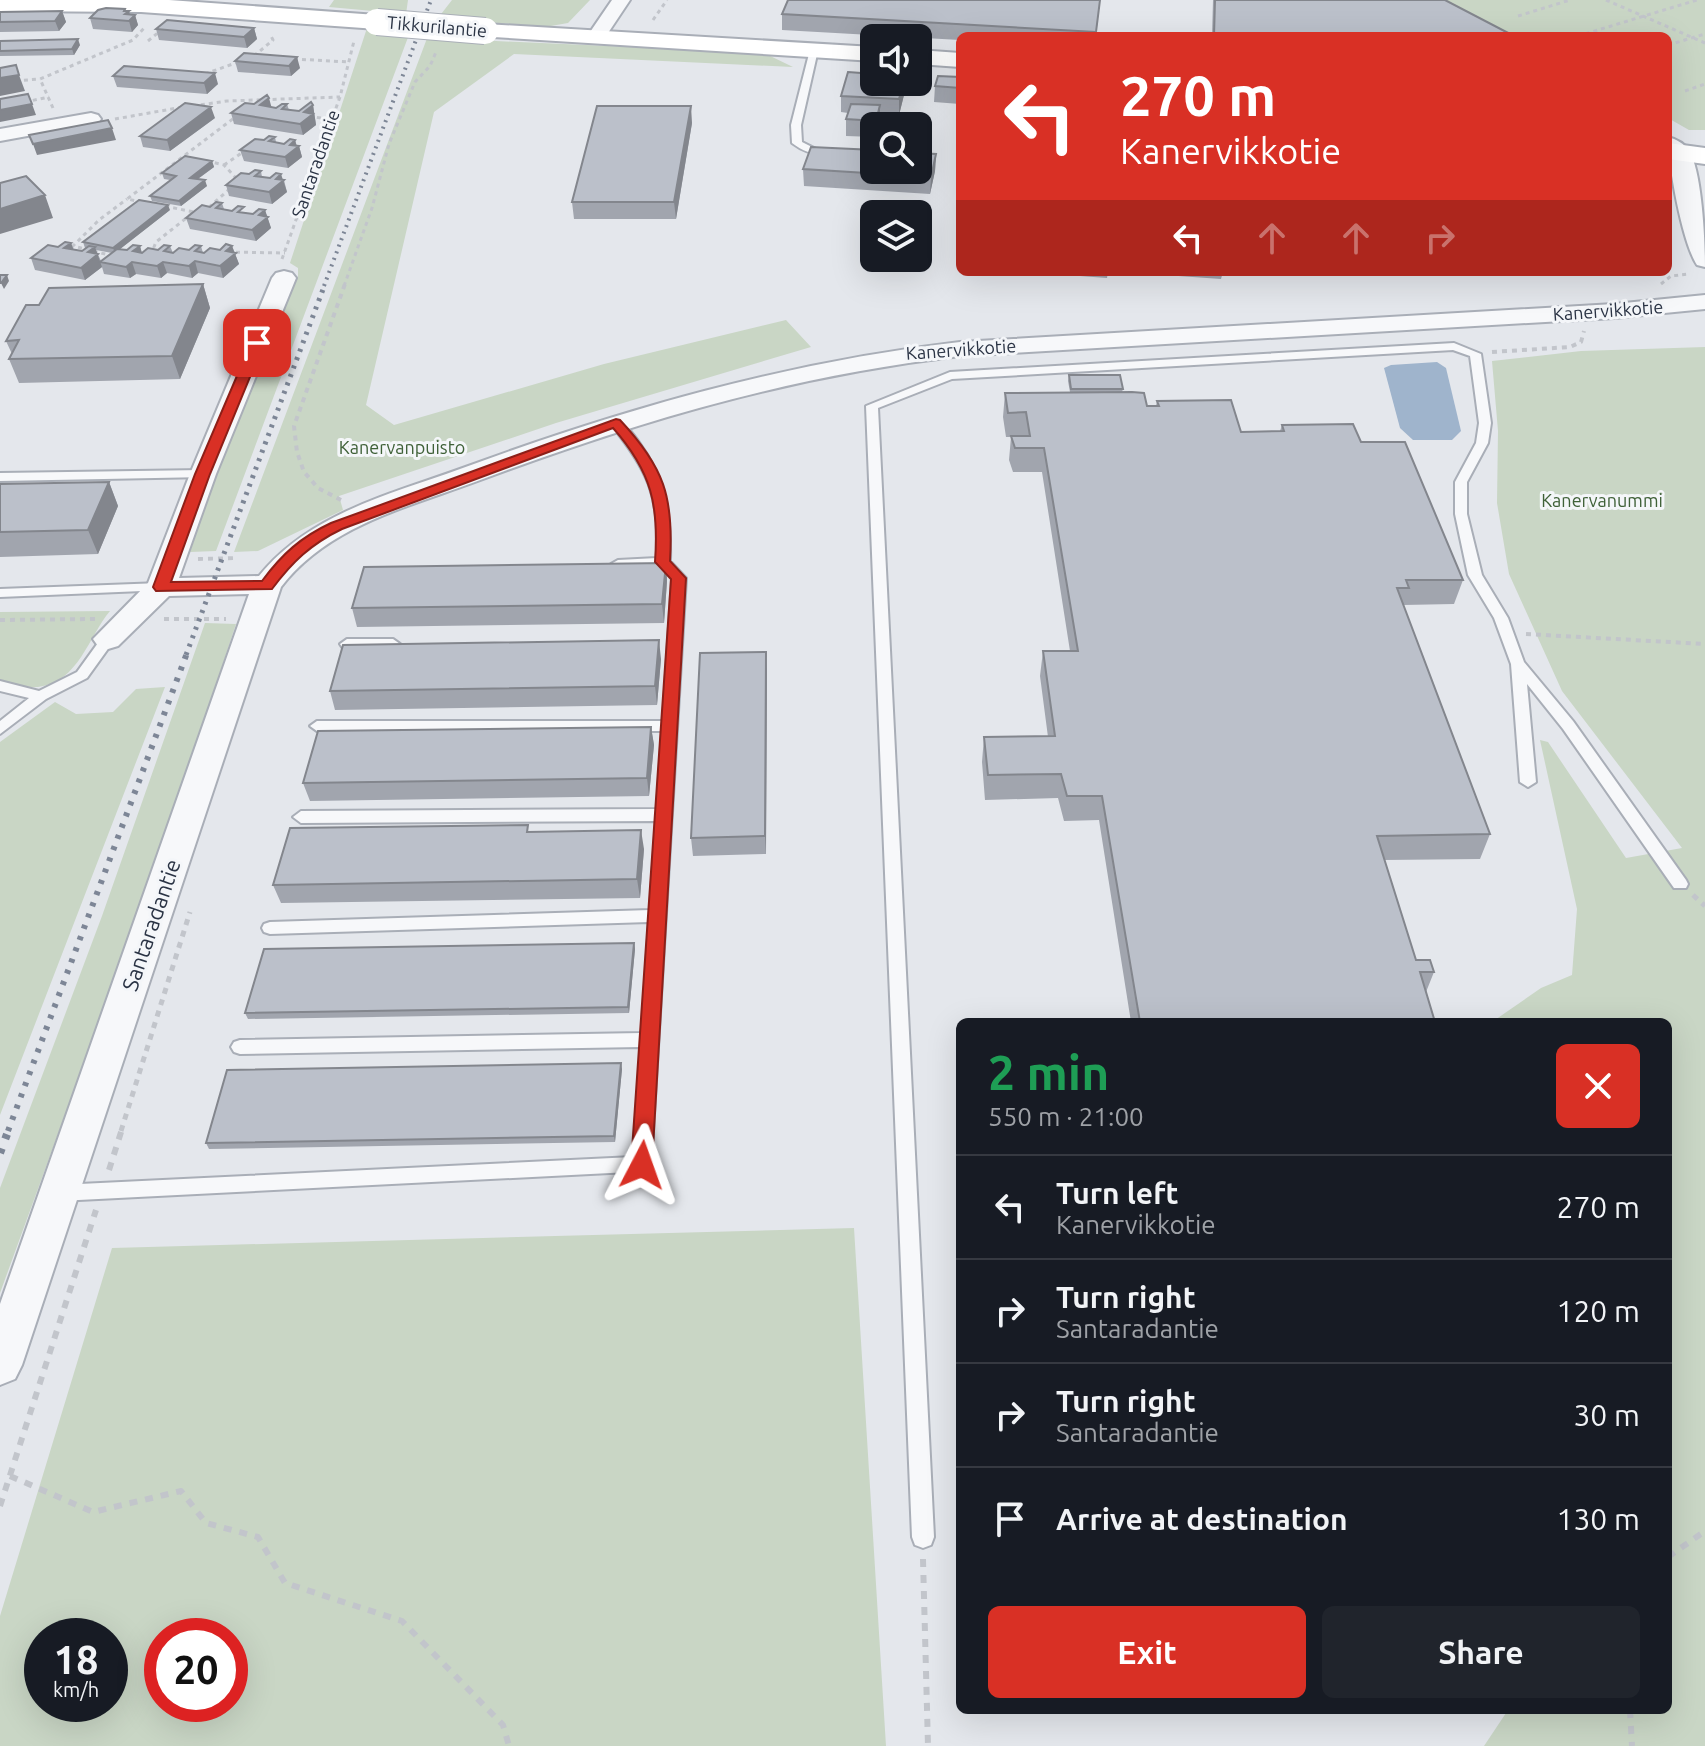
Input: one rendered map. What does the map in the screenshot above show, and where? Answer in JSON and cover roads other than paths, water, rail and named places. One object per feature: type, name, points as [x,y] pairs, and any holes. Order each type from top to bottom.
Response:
[{"type":"main road","name":"Tikkurilantie","points":[[0,4],[178,4],[485,31],[860,53]]},
{"type":"main road","points":[[932,58],[956,60]]},
{"type":"street","points":[[595,38],[621,0]]},
{"type":"street","points":[[0,135],[91,119]]},
{"type":"street","points":[[1680,148],[1695,231],[1705,260]]},
{"type":"street","points":[[1672,221],[1704,305]]},
{"type":"street","points":[[103,629],[161,587],[283,266]]},
{"type":"street","name":"Kanervikkotie","points":[[267,585],[289,556],[330,529],[452,481],[616,423],[766,380],[904,354],[1704,305]]},
{"type":"street","points":[[161,587],[267,585]]},
{"type":"street","name":"Santaradantie","points":[[0,1365],[267,585]]},
{"type":"lane","points":[[814,50],[796,125],[797,143],[814,152],[844,154]]},
{"type":"lane","points":[[923,1537],[872,406],[950,376],[1454,346],[1475,354],[1485,423],[1482,443],[1461,482],[1461,514],[1475,575],[1507,633],[1518,664],[1528,782]]},
{"type":"lane","points":[[616,423],[637,446],[656,481],[665,523],[663,562]]},
{"type":"lane","points":[[0,477],[203,474]]},
{"type":"lane","points":[[59,1193],[642,1165],[670,726],[667,642],[679,578],[663,562],[601,564]]},
{"type":"lane","points":[[0,593],[161,587]]},
{"type":"lane","points":[[0,729],[41,696],[82,675],[103,629]]},
{"type":"lane","points":[[347,644],[409,644]]},
{"type":"lane","points":[[1518,664],[1568,725],[1680,884]]},
{"type":"lane","points":[[0,686],[41,696]]},
{"type":"lane","points":[[317,726],[670,726]]},
{"type":"lane","points":[[301,817],[664,815]]},
{"type":"lane","points":[[270,928],[657,916]]},
{"type":"lane","points":[[240,1047],[650,1040]]},
{"type":"water","points":[[1437,362],[1446,368],[1461,431],[1452,440],[1413,440],[1400,428],[1384,368]]},
{"type":"railway","points":[[324,286],[431,0]]},
{"type":"railway","points":[[186,655],[325,284]]},
{"type":"railway","points":[[8,1131],[187,653]]},
{"type":"railway","points":[[0,1153],[9,1129]]},
{"type":"park label","name":"Kanervanpuisto","points":[[402,448]]},
{"type":"park label","name":"Kanervanummi","points":[[1602,501]]}]
